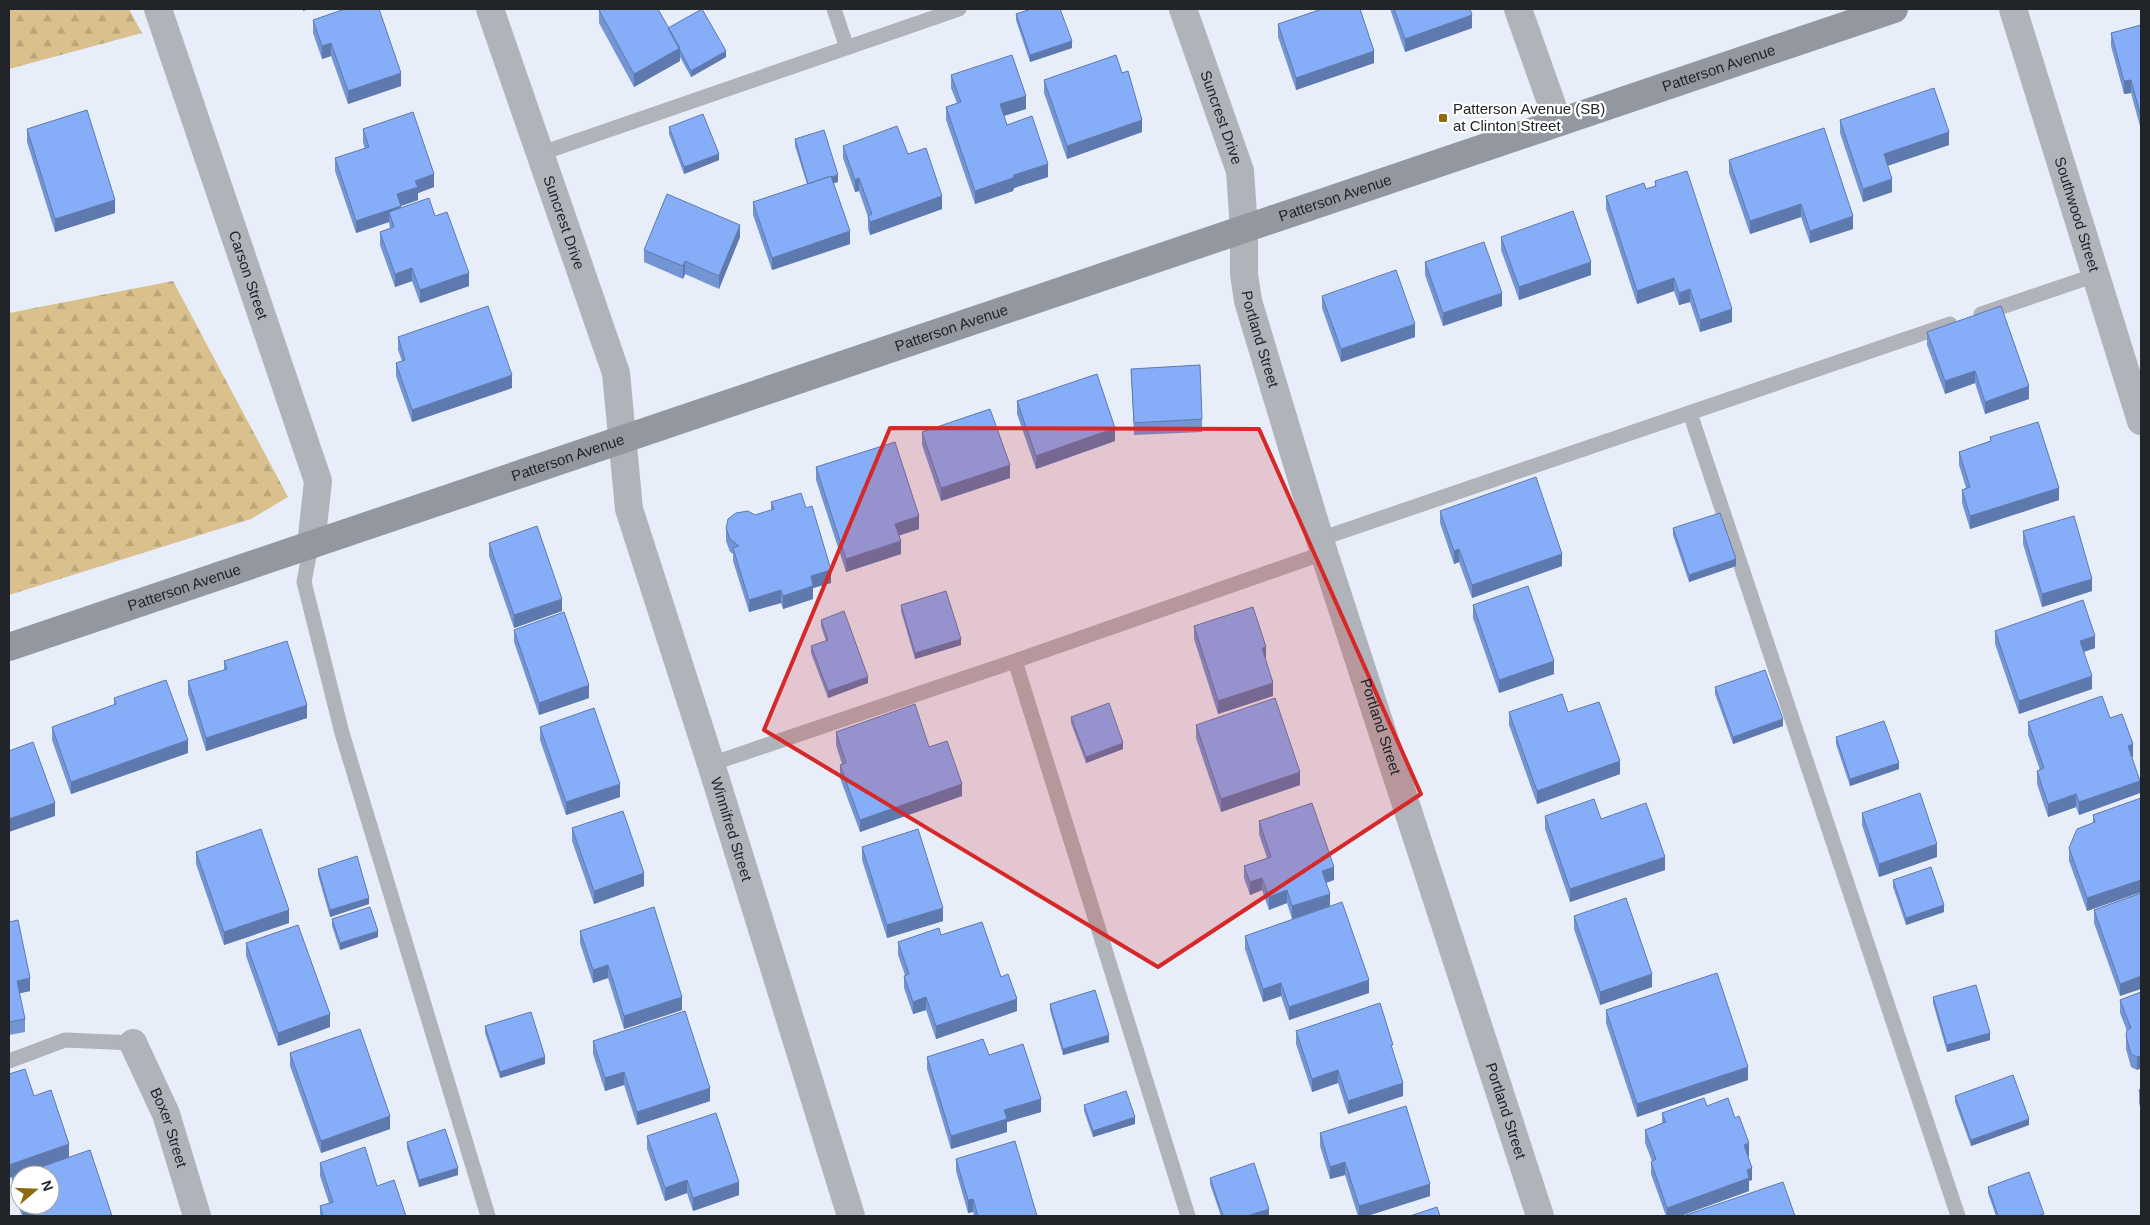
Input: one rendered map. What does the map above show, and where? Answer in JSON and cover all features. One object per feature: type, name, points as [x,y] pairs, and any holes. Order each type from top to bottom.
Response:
[{"type":"street","name":"Carson Street","points":[[158,9],[318,482],[311,545]]},
{"type":"street","name":"Suncrest Drive","points":[[490,9],[616,373],[621,441]]},
{"type":"street","name":"Suncrest Drive","points":[[1183,9],[1240,171],[1244,230]]},
{"type":"street","points":[[1518,9],[1558,122]]},
{"type":"street","name":"Patterson Avenue","points":[[9,648],[1894,9]]},
{"type":"street","name":"Southwood Street","points":[[2013,9],[2141,421]]},
{"type":"street","name":"Portland Street","points":[[1244,230],[1244,274],[1248,301],[1322,546],[1540,1216]]},
{"type":"street","name":"Winnifred Street","points":[[621,441],[629,509],[711,764],[851,1216]]},
{"type":"street","name":"Boxer Street","points":[[133,1043],[166,1114],[197,1216]]},
{"type":"lane","points":[[834,9],[847,48]]},
{"type":"lane","points":[[539,154],[959,9]]},
{"type":"lane","points":[[711,764],[1015,661],[1322,546],[1690,413],[2096,275]]},
{"type":"lane","points":[[1690,413],[1958,1216]]},
{"type":"lane","points":[[311,545],[304,582],[340,724],[488,1216]]},
{"type":"lane","points":[[1015,661],[1188,1216]]},
{"type":"lane","points":[[9,1062],[65,1040],[133,1043]]},
{"type":"highlighted area","points":[[890,428],[1259,429],[1421,794],[1158,967],[764,730]]},
{"type":"green space","points":[[9,9],[129,9],[142,33],[9,69]]},
{"type":"green space","points":[[173,281],[288,497],[251,519],[9,595],[9,313]]},
{"type":"building","points":[[345,9],[379,9],[401,73],[348,91],[331,43],[322,46],[313,20]]},
{"type":"building","points":[[658,9],[680,48],[634,74],[599,10]]},
{"type":"building","points":[[702,9],[726,51],[691,71],[668,28]]},
{"type":"building","points":[[1031,9],[1060,9],[1072,41],[1030,55],[1016,14]]},
{"type":"building","points":[[1322,9],[1360,9],[1374,51],[1296,78],[1278,24]]},
{"type":"building","points":[[1394,9],[1470,9],[1472,15],[1405,39]]},
{"type":"building","points":[[2141,25],[2141,117],[2131,80],[2124,81],[2111,33]]},
{"type":"building","points":[[1012,55],[1026,96],[1000,104],[1007,125],[1032,116],[1048,164],[975,191],[946,107],[961,102],[951,75]]},
{"type":"building","points":[[1116,55],[1122,73],[1128,71],[1142,120],[1067,146],[1044,80]]},
{"type":"building","points":[[1934,88],[1949,132],[1884,154],[1892,179],[1863,189],[1840,120]]},
{"type":"building","points":[[87,110],[115,200],[55,219],[27,129]]},
{"type":"building","points":[[413,112],[434,174],[415,181],[418,187],[397,194],[401,206],[356,221],[335,158],[369,147],[363,129]]},
{"type":"building","points":[[703,114],[719,154],[684,167],[669,127]]},
{"type":"building","points":[[897,126],[908,154],[926,148],[942,196],[870,222],[868,216],[872,214],[859,178],[855,180],[843,146]]},
{"type":"building","points":[[1824,128],[1853,216],[1810,231],[1801,204],[1750,221],[1729,160]]},
{"type":"building","points":[[824,130],[838,175],[808,184],[795,139]]},
{"type":"building","points":[[1687,171],[1732,309],[1700,320],[1690,289],[1679,293],[1674,278],[1637,291],[1606,196],[1644,183],[1646,189],[1656,186],[1655,181]]},
{"type":"building","points":[[831,176],[850,231],[772,258],[753,202]]},
{"type":"building","points":[[667,194],[740,225],[719,276],[685,261],[683,266],[644,250]]},
{"type":"building","points":[[429,198],[435,216],[447,212],[469,273],[420,290],[412,268],[395,274],[380,232],[394,227],[389,212]]},
{"type":"building","points":[[1573,211],[1591,262],[1519,287],[1501,237]]},
{"type":"building","points":[[1484,242],[1502,293],[1443,313],[1425,262]]},
{"type":"building","points":[[1396,270],[1415,324],[1341,349],[1322,296]]},
{"type":"building","points":[[488,306],[512,375],[412,410],[396,363],[405,360],[398,337]]},
{"type":"building","points":[[2001,306],[2029,386],[1985,402],[1975,371],[1945,381],[1927,332]]},
{"type":"building","points":[[1200,365],[1202,419],[1134,423],[1131,369]]},
{"type":"building","points":[[1097,374],[1115,428],[1036,456],[1017,401]]},
{"type":"building","points":[[990,409],[1010,465],[941,488],[922,432]]},
{"type":"building","points":[[2038,422],[2059,488],[1970,516],[1962,490],[1970,487],[1959,452],[1991,441],[1990,437]]},
{"type":"building","points":[[895,442],[919,516],[895,524],[901,541],[846,559],[816,467]]},
{"type":"building","points":[[1536,477],[1562,554],[1472,585],[1459,549],[1454,551],[1440,511]]},
{"type":"building","points":[[801,493],[806,508],[812,506],[831,570],[811,576],[813,586],[783,596],[781,590],[749,600],[733,548],[739,546],[730,539],[726,528],[728,519],[736,513],[748,511],[755,515],[774,509],[771,502]]},
{"type":"building","points":[[1720,513],[1736,559],[1689,575],[1673,528]]},
{"type":"building","points":[[2074,516],[2092,579],[2042,594],[2023,531]]},
{"type":"building","points":[[537,526],[562,599],[514,615],[489,543]]},
{"type":"building","points":[[1528,586],[1554,661],[1499,680],[1473,605]]},
{"type":"building","points":[[946,591],[961,639],[915,653],[901,605]]},
{"type":"building","points":[[2083,600],[2095,636],[2080,641],[2092,676],[2019,701],[1995,631]]},
{"type":"building","points":[[1253,607],[1266,647],[1262,648],[1273,683],[1218,701],[1194,626]]},
{"type":"building","points":[[844,611],[868,677],[828,691],[811,646],[828,640],[821,620]]},
{"type":"building","points":[[564,612],[589,685],[539,703],[514,630]]},
{"type":"building","points":[[287,641],[307,705],[206,738],[188,681],[227,669],[224,661]]},
{"type":"building","points":[[1765,670],[1783,719],[1733,737],[1715,687]]},
{"type":"building","points":[[166,680],[188,740],[71,782],[52,727],[116,704],[114,698]]},
{"type":"building","points":[[1562,694],[1568,712],[1599,702],[1620,761],[1537,791],[1509,712]]},
{"type":"building","points":[[2102,696],[2110,718],[2122,714],[2133,744],[2128,746],[2140,781],[2079,802],[2076,794],[2048,804],[2037,771],[2044,768],[2028,722]]},
{"type":"building","points":[[1275,698],[1300,772],[1221,799],[1196,725]]},
{"type":"building","points":[[1109,703],[1123,743],[1086,757],[1071,717]]},
{"type":"building","points":[[915,704],[929,747],[947,741],[962,784],[860,820],[840,765],[846,763],[836,732]]},
{"type":"building","points":[[594,708],[620,784],[566,802],[540,727]]},
{"type":"building","points":[[1884,721],[1899,763],[1850,779],[1836,737]]},
{"type":"building","points":[[33,742],[55,803],[9,819],[9,751]]},
{"type":"building","points":[[1920,793],[1937,844],[1879,864],[1862,813]]},
{"type":"building","points":[[2141,798],[2141,880],[2087,898],[2069,848],[2077,829],[2095,822],[2093,815]]},
{"type":"building","points":[[1594,799],[1601,819],[1646,803],[1665,857],[1570,889],[1545,816]]},
{"type":"building","points":[[1312,803],[1334,867],[1322,871],[1330,894],[1292,906],[1287,890],[1269,897],[1262,878],[1250,882],[1244,866],[1271,857],[1259,821]]},
{"type":"building","points":[[623,811],[644,873],[594,891],[572,828]]},
{"type":"building","points":[[261,829],[289,910],[224,932],[196,852]]},
{"type":"building","points":[[918,829],[943,908],[887,925],[862,847]]},
{"type":"building","points":[[357,856],[369,898],[330,910],[318,869]]},
{"type":"building","points":[[1931,867],[1944,905],[1906,918],[1893,880]]},
{"type":"building","points":[[2141,893],[2141,976],[2120,984],[2094,910]]},
{"type":"building","points":[[1626,898],[1652,974],[1600,992],[1574,916]]},
{"type":"building","points":[[1342,902],[1369,980],[1289,1007],[1281,983],[1263,989],[1245,936]]},
{"type":"building","points":[[370,907],[378,931],[340,943],[332,919]]},
{"type":"building","points":[[654,907],[682,997],[624,1016],[608,965],[593,970],[580,931]]},
{"type":"building","points":[[18,920],[30,978],[17,981],[25,1019],[9,1022],[9,922]]},
{"type":"building","points":[[982,922],[1001,977],[1008,974],[1017,999],[936,1026],[926,997],[913,1002],[904,976],[909,974],[898,942],[939,928],[941,935]]},
{"type":"building","points":[[298,925],[330,1014],[278,1033],[246,943]]},
{"type":"building","points":[[1717,973],[1748,1067],[1637,1104],[1606,1010]]},
{"type":"building","points":[[1976,985],[1990,1033],[1947,1045],[1933,997]]},
{"type":"building","points":[[1095,990],[1109,1035],[1063,1049],[1050,1004]]},
{"type":"building","points":[[2141,992],[2141,1056],[2137,1057],[2131,1054],[2126,1036],[2127,1030],[2131,1028],[2120,1000]]},
{"type":"building","points":[[1380,1003],[1403,1083],[1348,1101],[1338,1070],[1312,1079],[1296,1031]]},
{"type":"building","points":[[685,1011],[710,1088],[637,1112],[624,1072],[605,1078],[593,1041]]},
{"type":"building","points":[[531,1012],[545,1057],[500,1072],[485,1026]]},
{"type":"building","points":[[360,1029],[390,1116],[321,1141],[290,1053]]},
{"type":"building","points":[[983,1039],[989,1055],[1023,1044],[1041,1099],[1004,1110],[1007,1119],[951,1136],[927,1057]]},
{"type":"building","points":[[25,1069],[34,1096],[51,1090],[69,1144],[9,1165],[9,1074]]},
{"type":"building","points":[[2013,1075],[2029,1119],[1971,1140],[1955,1096]]},
{"type":"building","points":[[1126,1091],[1135,1117],[1093,1131],[1084,1105]]},
{"type":"building","points":[[1704,1098],[1707,1106],[1728,1098],[1735,1118],[1739,1116],[1749,1143],[1744,1145],[1752,1168],[1747,1170],[1749,1178],[1667,1208],[1651,1162],[1656,1159],[1645,1130],[1666,1122],[1662,1113]]},
{"type":"building","points":[[1406,1106],[1430,1184],[1359,1206],[1345,1162],[1330,1167],[1320,1133]]},
{"type":"building","points":[[716,1113],[739,1182],[693,1198],[687,1180],[665,1188],[647,1136]]},
{"type":"building","points":[[445,1129],[458,1168],[419,1180],[407,1142]]},
{"type":"building","points":[[1015,1141],[1037,1216],[978,1216],[973,1199],[968,1200],[956,1159]]},
{"type":"building","points":[[365,1147],[377,1186],[394,1180],[406,1216],[323,1216],[320,1206],[333,1202],[320,1163]]},
{"type":"building","points":[[90,1150],[112,1216],[37,1216],[60,1215],[60,1165],[47,1165]]},
{"type":"building","points":[[1254,1163],[1269,1209],[1247,1216],[1223,1216],[1210,1178]]},
{"type":"building","points":[[2029,1172],[2044,1214],[2036,1216],[1998,1216],[1988,1187]]},
{"type":"building","points":[[1783,1182],[1795,1216],[1683,1216]]},
{"type":"building","points":[[1437,1207],[1440,1216],[1410,1216]]},
{"type":"place","name":"Patterson Avenue (SB) at Clinton Street","points":[[1443,118]]}]
